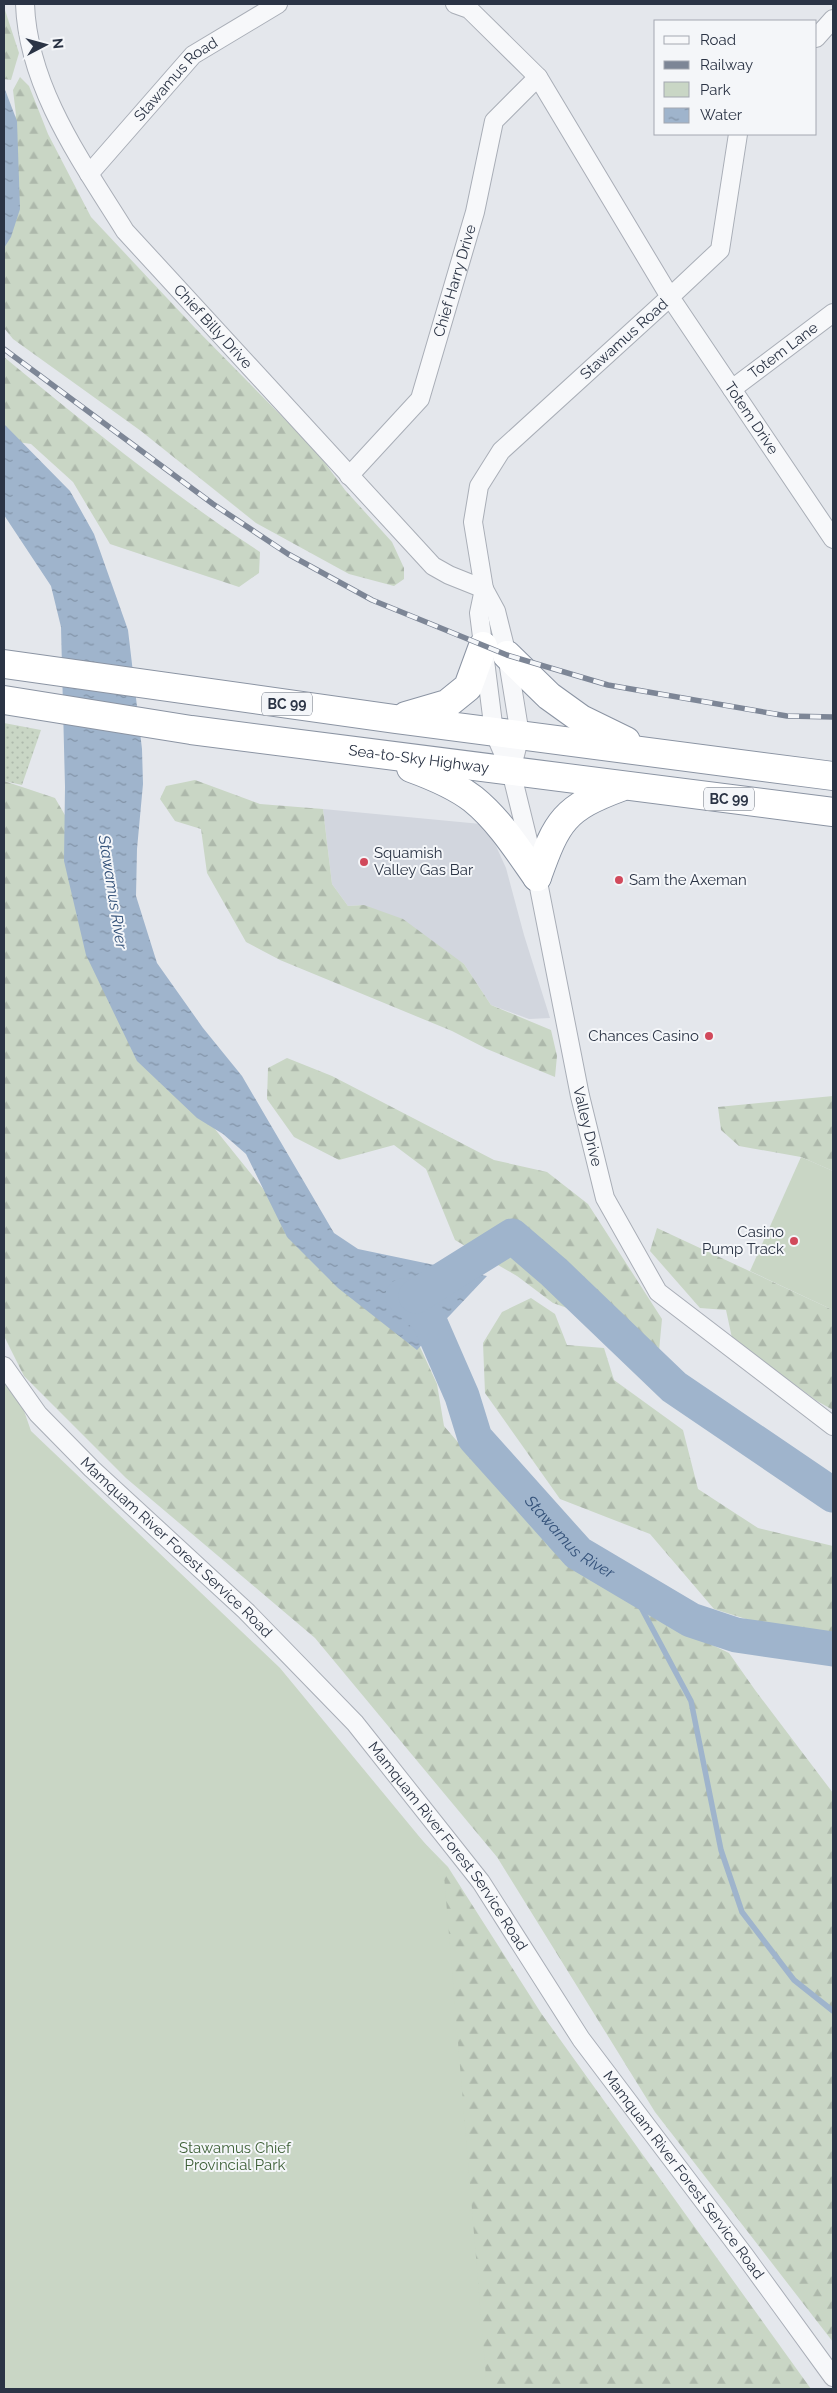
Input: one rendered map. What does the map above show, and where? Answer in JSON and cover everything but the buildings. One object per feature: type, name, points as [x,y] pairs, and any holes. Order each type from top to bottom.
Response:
[{"type":"highway","points":[[395,719],[447,704],[468,688],[495,651],[581,720],[650,752]]},
{"type":"highway","name":"BC 99","points":[[4,664],[395,719],[833,776]]},
{"type":"highway","name":"Sea-to-Sky Highway","points":[[4,700],[43,708],[192,730],[833,812]]},
{"type":"highway","points":[[375,754],[440,778],[473,799],[500,826],[537,877]]},
{"type":"highway","points":[[537,877],[549,843],[568,813],[590,798],[625,786]]},
{"type":"street","points":[[10,4],[26,22]]},
{"type":"street","name":"Chief Billy Drive","points":[[25,4],[26,22],[42,86],[89,174],[125,231],[433,566],[448,575],[484,590]]},
{"type":"street","name":"Stawamus Road","points":[[89,174],[193,55],[278,4]]},
{"type":"street","name":"Stawamus Road","points":[[466,5],[538,76],[670,297],[501,452],[479,486],[473,522],[484,590],[480,613],[495,651],[520,735]]},
{"type":"street","points":[[817,37],[833,19]]},
{"type":"street","name":"Chief Harry Drive","points":[[349,476],[420,399],[475,212],[494,121],[538,76]]},
{"type":"street","points":[[670,297],[720,250],[738,135]]},
{"type":"street","name":"Totem Drive","points":[[670,297],[833,540]]},
{"type":"street","name":"Totem Lane","points":[[732,389],[833,313]]},
{"type":"street","name":"Stawamus Road","points":[[484,590],[496,611],[494,732],[511,771]]},
{"type":"street","name":"Valley Drive","points":[[520,735],[511,771],[537,877],[580,1096],[605,1198],[658,1292],[833,1426]]},
{"type":"street","name":"Mamquam River Forest Service Road","points":[[4,1366],[38,1414],[92,1469],[246,1611],[355,1723],[481,1882],[581,2039],[745,2256],[833,2377]]},
{"type":"shaded area","name":"Squamish Valley Gas Bar","points":[[323,809],[481,824],[496,846],[506,868],[524,935],[550,1018],[529,1019],[491,1005],[464,964],[364,905],[348,906],[332,884]]},
{"type":"green space","points":[[4,7],[19,53],[11,80],[4,79]]},
{"type":"green space","points":[[20,77],[29,86],[48,134],[91,217],[196,329],[316,451],[345,490],[392,542],[404,568],[404,579],[394,586],[349,574],[256,523],[141,431],[13,339],[4,328],[4,232],[9,139],[16,115],[13,90]]},
{"type":"green space","points":[[4,357],[161,482],[260,552],[259,573],[239,587],[110,544],[73,482],[31,444],[4,440]]},
{"type":"green space","points":[[4,723],[41,730],[22,785],[4,781]]},
{"type":"green space","points":[[195,780],[260,804],[323,809],[332,884],[348,906],[364,905],[403,919],[464,964],[491,1005],[551,1030],[557,1056],[555,1077],[487,1049],[452,1031],[280,960],[246,942],[207,873],[201,829],[175,821],[160,799],[166,786]]},
{"type":"green space","points":[[4,781],[55,798],[69,822],[198,1108],[309,1246],[414,1334],[437,1384],[444,1426],[481,1469],[675,1627],[729,1653],[833,1793],[833,2342],[655,2112],[497,1857],[315,1638],[126,1478],[24,1376],[4,1336]]},
{"type":"green space","points":[[287,1058],[332,1076],[494,1160],[547,1172],[588,1204],[662,1319],[659,1351],[632,1346],[601,1320],[553,1303],[517,1276],[455,1240],[426,1169],[394,1145],[339,1160],[294,1137],[267,1099],[268,1068]]},
{"type":"green space","points":[[833,1096],[833,1171],[801,1157],[739,1146],[721,1130],[718,1107]]},
{"type":"green space","points":[[801,1157],[833,1171],[833,1310],[750,1271]]},
{"type":"green space","points":[[657,1228],[833,1310],[833,1410],[817,1401],[732,1338],[726,1310],[700,1308],[650,1251]]},
{"type":"green space","points":[[531,1298],[555,1314],[567,1345],[604,1348],[614,1380],[683,1430],[698,1489],[758,1528],[833,1546],[833,1654],[827,1657],[784,1655],[762,1624],[714,1609],[650,1534],[560,1499],[485,1393],[483,1343],[502,1312]]},
{"type":"green space","name":"Stawamus Chief Provincial Park","points":[[4,1353],[31,1431],[280,1668],[427,1846],[444,1875],[487,2389],[4,2389]]},
{"type":"green space","name":"Stawamus Chief Provincial Park","points":[[4,1422],[129,1540],[448,1867],[541,2013],[811,2389],[4,2389]]},
{"type":"water","points":[[4,87],[17,121],[20,209],[11,237],[4,248]]},
{"type":"water","points":[[4,424],[70,491],[94,534],[128,630],[142,749],[143,784],[137,849],[136,896],[157,963],[203,1028],[242,1076],[334,1233],[358,1249],[487,1276],[417,1350],[338,1288],[287,1237],[246,1154],[223,1134],[197,1118],[137,1061],[86,955],[64,861],[65,787],[61,627],[51,586],[4,515]]},
{"type":"waterway","name":"Stawamus River","points":[[416,1296],[512,1236],[554,1272],[674,1387],[833,1495]]},
{"type":"waterway","name":"Stawamus River","points":[[403,1296],[428,1318],[462,1396],[475,1438],[578,1553],[691,1620],[736,1635],[833,1649]]},
{"type":"waterway","points":[[628,1583],[691,1701],[721,1850],[742,1912],[794,1980],[833,2011]]},
{"type":"railway","points":[[4,349],[213,504],[288,554],[372,600],[507,655],[608,685],[787,716],[833,717]]},
{"type":"place","name":"Squamish Valley Gas Bar","points":[[364,862]]},
{"type":"place","name":"Sam the Axeman","points":[[619,880]]},
{"type":"place","name":"Chances Casino","points":[[709,1036]]},
{"type":"place","name":"Casino Pump Track","points":[[794,1241]]}]
